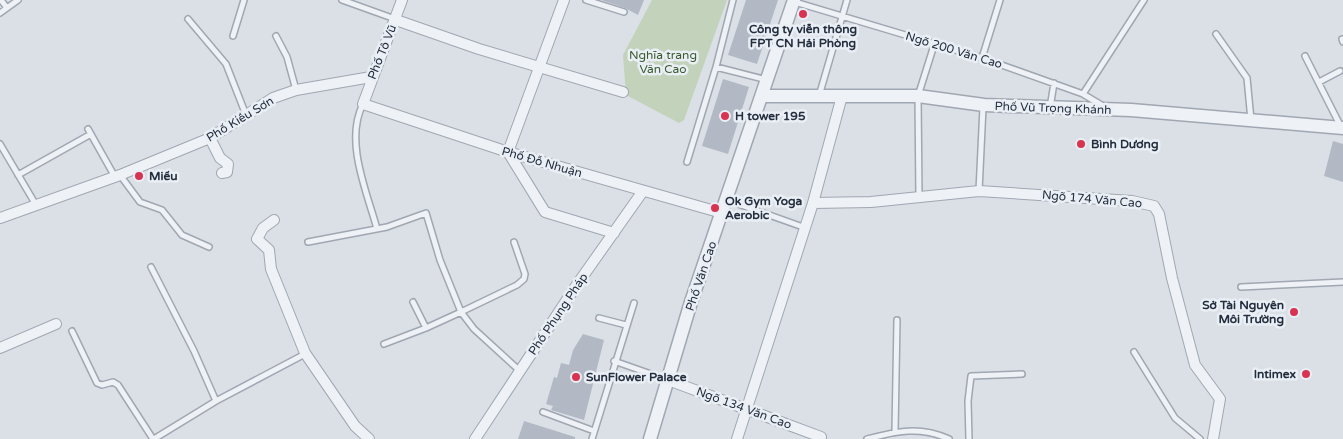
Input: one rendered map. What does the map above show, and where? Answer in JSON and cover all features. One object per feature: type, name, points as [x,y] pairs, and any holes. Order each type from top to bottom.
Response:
[{"type":"street","name":"Phố Tô Vũ","points":[[363,104],[371,77],[396,20],[402,0]]},
{"type":"street","points":[[564,0],[508,152],[545,212],[614,234]]},
{"type":"street","name":"Phố Văn Cao","points":[[650,439],[692,302],[794,1]]},
{"type":"street","points":[[396,20],[540,68],[623,92]]},
{"type":"street","name":"Phố Kiều Sơn","points":[[0,218],[117,176],[210,138],[267,100],[296,90],[371,77]]},
{"type":"street","name":"Phố Vũ Trọng Khánh","points":[[763,96],[918,96],[984,105],[1110,110],[1342,128]]},
{"type":"street","points":[[737,439],[803,227],[813,203],[842,96]]},
{"type":"street","name":"Phố Đỗ Nhuận","points":[[363,104],[508,152],[722,213]]},
{"type":"street","points":[[210,138],[220,158],[228,164],[227,172],[222,173]]},
{"type":"street","name":"Phố Phụng Pháp","points":[[475,439],[576,286],[643,191]]},
{"type":"street","name":"Ngõ 174 Văn Cao","points":[[813,203],[919,199],[979,191],[1132,201],[1154,206],[1159,214],[1172,278],[1194,365],[1220,399],[1213,439]]},
{"type":"street","points":[[274,220],[263,228],[257,239],[269,250],[271,269],[305,353],[355,426],[369,439]]},
{"type":"street","points":[[0,348],[56,324]]},
{"type":"street","name":"Ngõ 134 Văn Cao","points":[[668,380],[822,438]]},
{"type":"lane","points":[[1,0],[8,8]]},
{"type":"lane","points":[[0,13],[18,0]]},
{"type":"lane","points":[[233,36],[244,0]]},
{"type":"lane","points":[[342,0],[396,20]]},
{"type":"lane","points":[[586,0],[624,12]]},
{"type":"lane","points":[[687,162],[716,67],[733,0]]},
{"type":"lane","points":[[819,97],[847,0]]},
{"type":"lane","points":[[982,58],[1000,0]]},
{"type":"lane","points":[[1083,94],[1144,0]]},
{"type":"lane","name":"Ngõ 200 Văn Cao","points":[[794,1],[843,18],[934,42],[982,58],[1083,94],[1110,110]]},
{"type":"lane","points":[[188,19],[226,64],[246,115]]},
{"type":"lane","points":[[1216,34],[1247,78],[1251,121]]},
{"type":"lane","points":[[276,36],[287,57],[296,90]]},
{"type":"lane","points":[[919,199],[918,96],[934,42]]},
{"type":"lane","points":[[1306,56],[1342,128]]},
{"type":"lane","points":[[716,67],[768,80]]},
{"type":"lane","points":[[1319,82],[1340,71]]},
{"type":"lane","points":[[1050,108],[1054,83]]},
{"type":"lane","points":[[363,104],[357,120],[356,144],[361,172],[377,229]]},
{"type":"lane","points":[[979,191],[984,105]]},
{"type":"lane","points":[[18,175],[89,131],[117,176],[140,202],[162,210],[182,235],[209,248]]},
{"type":"lane","points":[[0,144],[36,205]]},
{"type":"lane","points":[[727,200],[803,227]]},
{"type":"lane","points":[[308,242],[377,229],[426,213],[440,260],[460,312],[474,329],[520,371]]},
{"type":"lane","points":[[384,344],[426,328],[517,285],[524,279],[525,274],[514,242]]},
{"type":"lane","points":[[151,267],[194,351],[216,401]]},
{"type":"lane","points":[[1241,287],[1343,282]]},
{"type":"lane","points":[[413,302],[426,328]]},
{"type":"lane","points":[[592,439],[614,362],[634,303]]},
{"type":"lane","points":[[599,318],[626,325]]},
{"type":"lane","points":[[896,431],[897,320]]},
{"type":"lane","points":[[72,331],[97,382],[102,386],[113,382],[118,385],[154,439],[216,401],[305,353]]},
{"type":"lane","points":[[1134,352],[1175,418],[1200,439]]},
{"type":"lane","points":[[614,362],[668,380]]},
{"type":"lane","points":[[969,439],[968,401],[972,376],[1022,374]]},
{"type":"lane","points":[[543,412],[594,431]]},
{"type":"lane","points":[[867,439],[896,431],[920,430],[936,433],[949,439]]},
{"type":"green space","name":"Nghĩa trang Văn Cao","points":[[652,0],[727,0],[684,120],[679,123],[626,95],[623,55]]},
{"type":"building","points":[[601,0],[644,0],[638,15],[625,8]]},
{"type":"building","points":[[746,0],[778,0],[757,64],[728,55]]},
{"type":"building","name":"H tower 195","points":[[723,79],[749,87],[728,154],[702,146]]},
{"type":"building","points":[[1333,141],[1343,144],[1343,182],[1324,176]]},
{"type":"building","name":"SunFlower Palace","points":[[583,334],[604,340],[584,420],[551,410],[553,406],[546,404],[554,377],[557,378],[561,363],[569,365],[573,350]]},
{"type":"building","points":[[524,421],[575,437],[575,439],[518,439]]},
{"type":"place","name":"Công ty viễn thông FPT CN Hải Phòng","points":[[803,14]]},
{"type":"place","name":"H tower 195","points":[[725,116]]},
{"type":"place","name":"Bình Dương","points":[[1081,144]]},
{"type":"place","name":"Miếu","points":[[139,176]]},
{"type":"place","name":"Ok Gym Yoga Aerobic","points":[[715,208]]},
{"type":"place","name":"Sở Tài Nguyên Môi Trường","points":[[1294,312]]},
{"type":"place","name":"Intimex","points":[[1306,374]]},
{"type":"place","name":"SunFlower Palace","points":[[576,377]]}]
